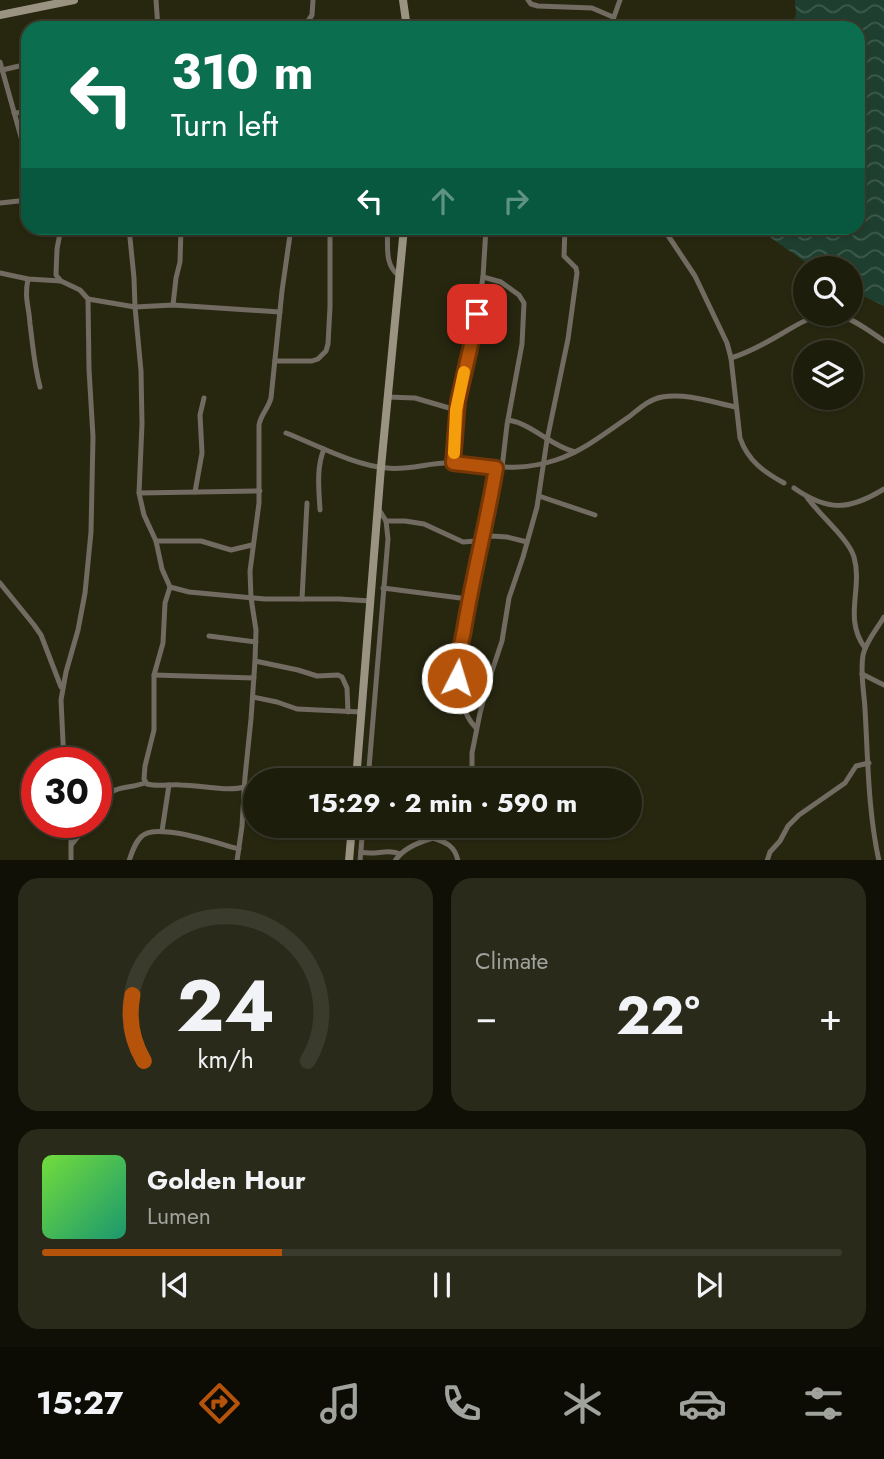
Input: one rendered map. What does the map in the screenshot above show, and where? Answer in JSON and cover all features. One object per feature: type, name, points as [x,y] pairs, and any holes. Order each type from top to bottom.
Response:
[{"type":"street","points":[[0,15],[74,0]]},
{"type":"street","points":[[156,0],[158,21]]},
{"type":"street","points":[[310,21],[313,0]]},
{"type":"street","points":[[403,0],[406,21]]},
{"type":"street","points":[[528,0],[538,6],[592,8],[613,17]]},
{"type":"street","points":[[612,21],[620,0]]},
{"type":"street","points":[[0,62],[3,85],[21,138]]},
{"type":"street","points":[[2,70],[21,66]]},
{"type":"street","points":[[14,113],[21,112]]},
{"type":"street","points":[[0,203],[21,202]]},
{"type":"street","points":[[60,235],[56,275],[61,281]]},
{"type":"street","points":[[129,235],[142,396],[139,493],[144,515],[156,541],[162,569],[170,586],[166,597],[163,643],[154,675],[154,721],[143,775],[145,783]]},
{"type":"street","points":[[173,305],[180,262],[181,235]]},
{"type":"street","points":[[246,768],[256,642],[250,572],[260,491],[259,425],[271,398],[290,235]]},
{"type":"street","points":[[275,361],[318,359],[326,351],[330,307],[330,235]]},
{"type":"street","points":[[387,235],[389,262],[399,276]]},
{"type":"street","points":[[357,768],[403,235]]},
{"type":"street","points":[[453,463],[456,410],[475,326],[483,277],[486,235]]},
{"type":"street","points":[[472,768],[472,753],[487,686],[502,641],[509,598],[539,496],[547,440],[568,339],[578,276],[576,268],[563,253],[564,235]]},
{"type":"street","points":[[668,235],[695,275],[727,344],[740,439],[748,456],[761,469],[785,483]]},
{"type":"street","points":[[0,273],[28,279],[61,281],[80,290],[88,299],[135,307],[173,305],[279,312]]},
{"type":"street","points":[[477,728],[466,713],[456,669],[457,653],[499,468],[520,357],[524,303],[501,282],[483,277]]},
{"type":"street","points":[[28,279],[26,298],[33,359],[40,387]]},
{"type":"street","points":[[63,747],[62,690],[82,613],[91,531],[93,437],[88,299]]},
{"type":"street","points":[[731,358],[756,348],[803,321],[822,315],[841,316],[884,341]]},
{"type":"street","points":[[285,433],[381,467],[453,463],[520,468],[544,464],[575,452],[660,397],[679,396],[736,407]]},
{"type":"street","points":[[388,397],[415,398],[456,410]]},
{"type":"street","points":[[195,492],[202,453],[200,415],[204,398]]},
{"type":"street","points":[[508,420],[522,423],[561,448],[575,452]]},
{"type":"street","points":[[320,510],[319,468],[324,449]]},
{"type":"street","points":[[794,488],[816,502],[849,505],[884,489]]},
{"type":"street","points":[[139,493],[260,491]]},
{"type":"street","points":[[539,496],[595,515]]},
{"type":"street","points":[[807,497],[818,513],[848,544],[853,554],[856,572],[855,626],[865,648]]},
{"type":"street","points":[[302,599],[307,503]]},
{"type":"street","points":[[369,768],[388,539],[386,521],[378,509]]},
{"type":"street","points":[[386,521],[414,522],[463,542],[498,536],[527,542]]},
{"type":"street","points":[[156,541],[201,541],[231,550],[252,545]]},
{"type":"street","points":[[0,583],[41,635],[62,690]]},
{"type":"street","points":[[170,586],[188,592],[251,598],[371,601]]},
{"type":"street","points":[[383,587],[468,599]]},
{"type":"street","points":[[879,860],[873,828],[862,674],[865,648],[884,617]]},
{"type":"street","points":[[209,636],[256,642]]},
{"type":"street","points":[[255,661],[317,676],[342,677],[348,688],[348,712]]},
{"type":"street","points":[[862,674],[884,685]]},
{"type":"street","points":[[154,675],[254,678]]},
{"type":"street","points":[[253,697],[297,709],[361,712]]},
{"type":"street","points":[[766,860],[788,825],[845,783],[856,766],[869,763]]},
{"type":"street","points":[[112,791],[145,783],[156,786],[243,787]]},
{"type":"street","points":[[162,831],[169,785]]},
{"type":"street","points":[[237,860],[243,816]]},
{"type":"street","points":[[129,860],[142,835],[150,831],[181,834],[239,849]]},
{"type":"street","points":[[71,860],[72,838]]},
{"type":"street","points":[[72,844],[77,838]]},
{"type":"street","points":[[349,860],[351,838]]},
{"type":"street","points":[[360,860],[362,838]]},
{"type":"street","points":[[395,860],[417,844],[433,838],[451,846],[458,860]]},
{"type":"street","points":[[361,852],[371,854],[391,851],[400,854]]},
{"type":"street","points":[[72,853],[78,860]]},
{"type":"water","points":[[795,0],[884,0],[884,306],[863,296],[863,256],[797,256],[767,235],[865,235],[865,21],[794,21]]},
{"type":"slow traffic","points":[[454,453],[456,410],[464,372]]},
{"type":"route","points":[[457,678],[457,653],[463,635],[496,468],[453,463],[456,410],[477,314]]}]
